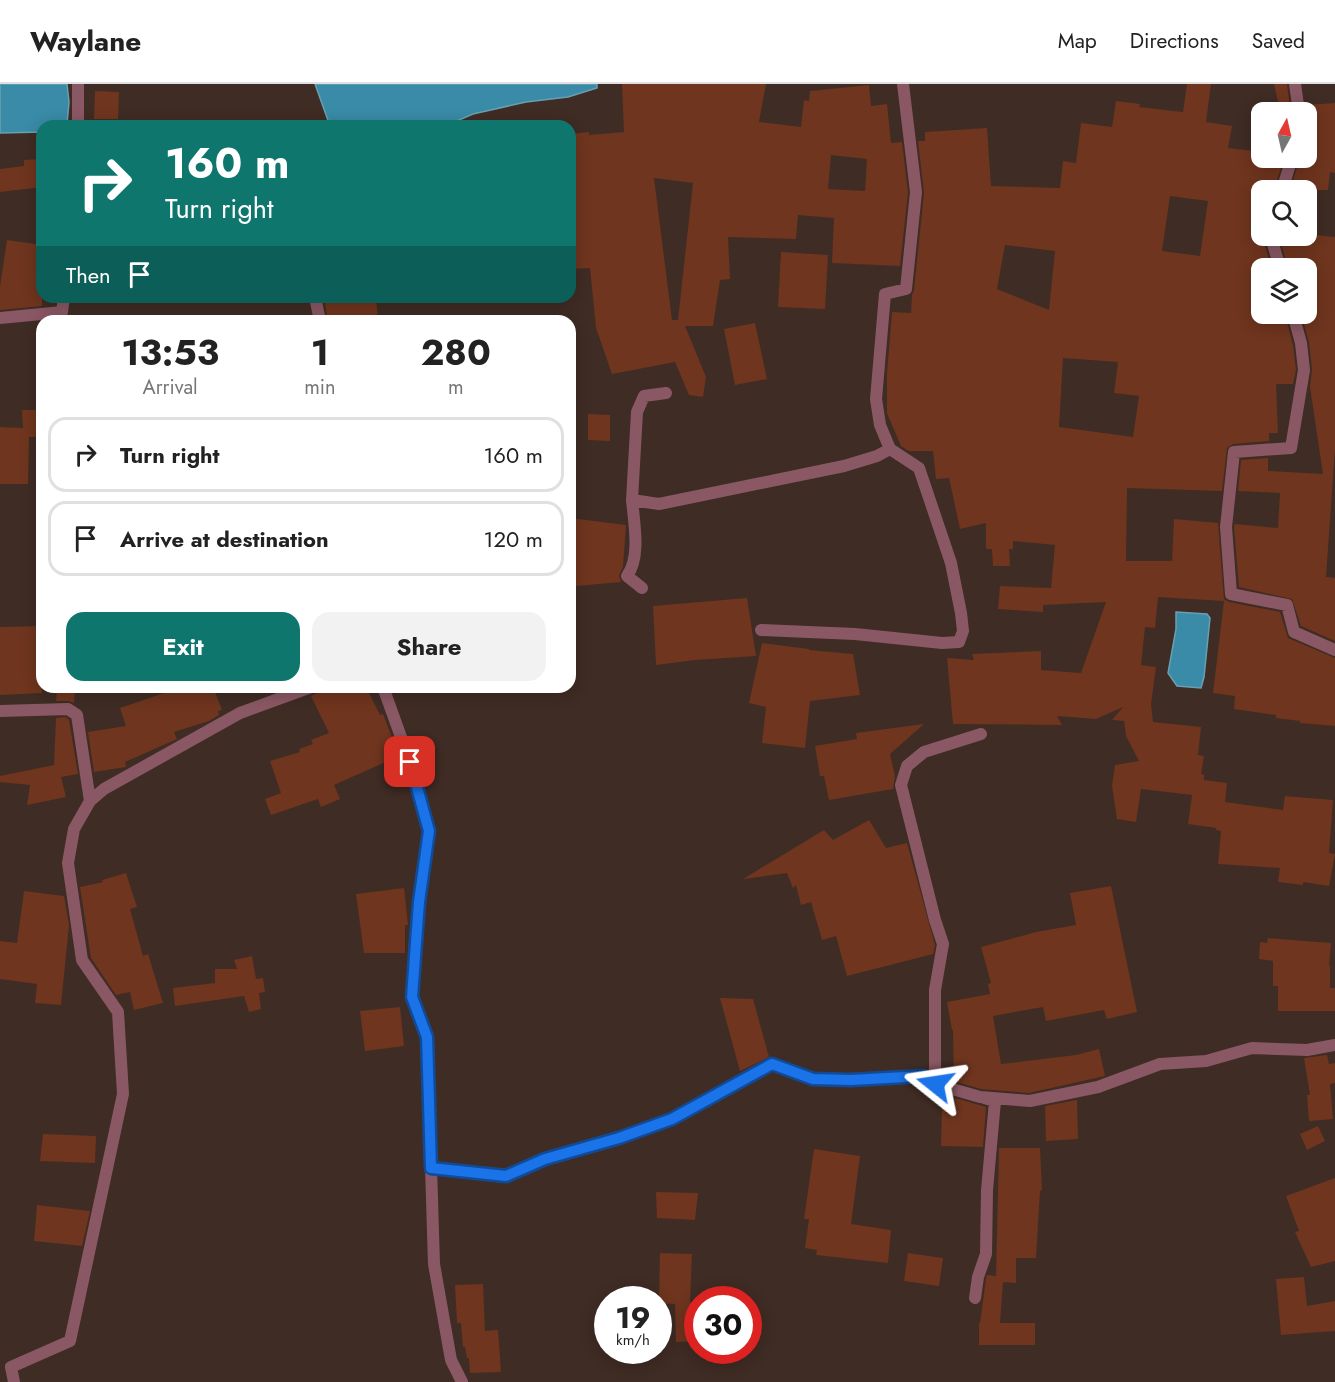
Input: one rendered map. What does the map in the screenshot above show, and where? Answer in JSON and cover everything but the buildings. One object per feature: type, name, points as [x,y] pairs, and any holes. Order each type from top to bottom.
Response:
[{"type":"street","points":[[78,84],[78,120]]},
{"type":"street","points":[[761,630],[855,633],[942,643],[959,642],[963,632],[951,563],[919,468],[890,448],[880,425],[876,399],[885,294],[906,290],[916,192],[903,84]]},
{"type":"street","points":[[1295,84],[1298,102]]},
{"type":"street","points":[[0,318],[62,312],[63,303]]},
{"type":"street","points":[[1296,324],[1301,343],[1304,370],[1291,448],[1234,452],[1226,527],[1231,594],[1287,605],[1294,632],[1335,650]]},
{"type":"street","points":[[642,588],[627,576],[634,567],[635,530],[632,500],[637,412],[644,396],[666,393]]},
{"type":"street","points":[[632,500],[659,504],[844,466],[877,456],[890,448]]},
{"type":"street","points":[[14,1382],[11,1367],[70,1341],[123,1094],[118,1012],[82,960],[68,863],[74,829],[90,801],[113,783],[240,713],[295,693]]},
{"type":"street","points":[[384,693],[410,762],[429,831],[418,912],[412,997],[427,1037],[434,1264],[451,1360],[462,1382]]},
{"type":"street","points":[[0,711],[68,709],[78,714],[90,801]]},
{"type":"street","points":[[935,1084],[935,990],[943,944],[901,785],[907,766],[924,752],[981,734]]},
{"type":"street","points":[[980,1097],[1030,1101],[1098,1088],[1160,1064],[1206,1061],[1252,1048],[1307,1050],[1335,1046]]},
{"type":"street","points":[[431,1168],[506,1176],[545,1159],[619,1138],[672,1119],[772,1064],[813,1079],[851,1080],[923,1076],[935,1084],[995,1101],[987,1190],[986,1254],[978,1276],[975,1298]]},
{"type":"water","points":[[0,84],[67,84],[69,102],[67,120],[36,120],[36,132],[0,133]]},
{"type":"water","points":[[315,84],[597,84],[597,88],[568,97],[526,102],[473,114],[459,120],[328,120]]},
{"type":"water","points":[[1176,612],[1207,614],[1210,618],[1201,688],[1177,686],[1168,673],[1176,629]]},
{"type":"route","points":[[410,762],[429,831],[415,941],[412,997],[427,1037],[431,1168],[506,1176],[545,1159],[619,1138],[672,1119],[772,1064],[813,1079],[851,1080],[923,1076],[935,1084]]}]
